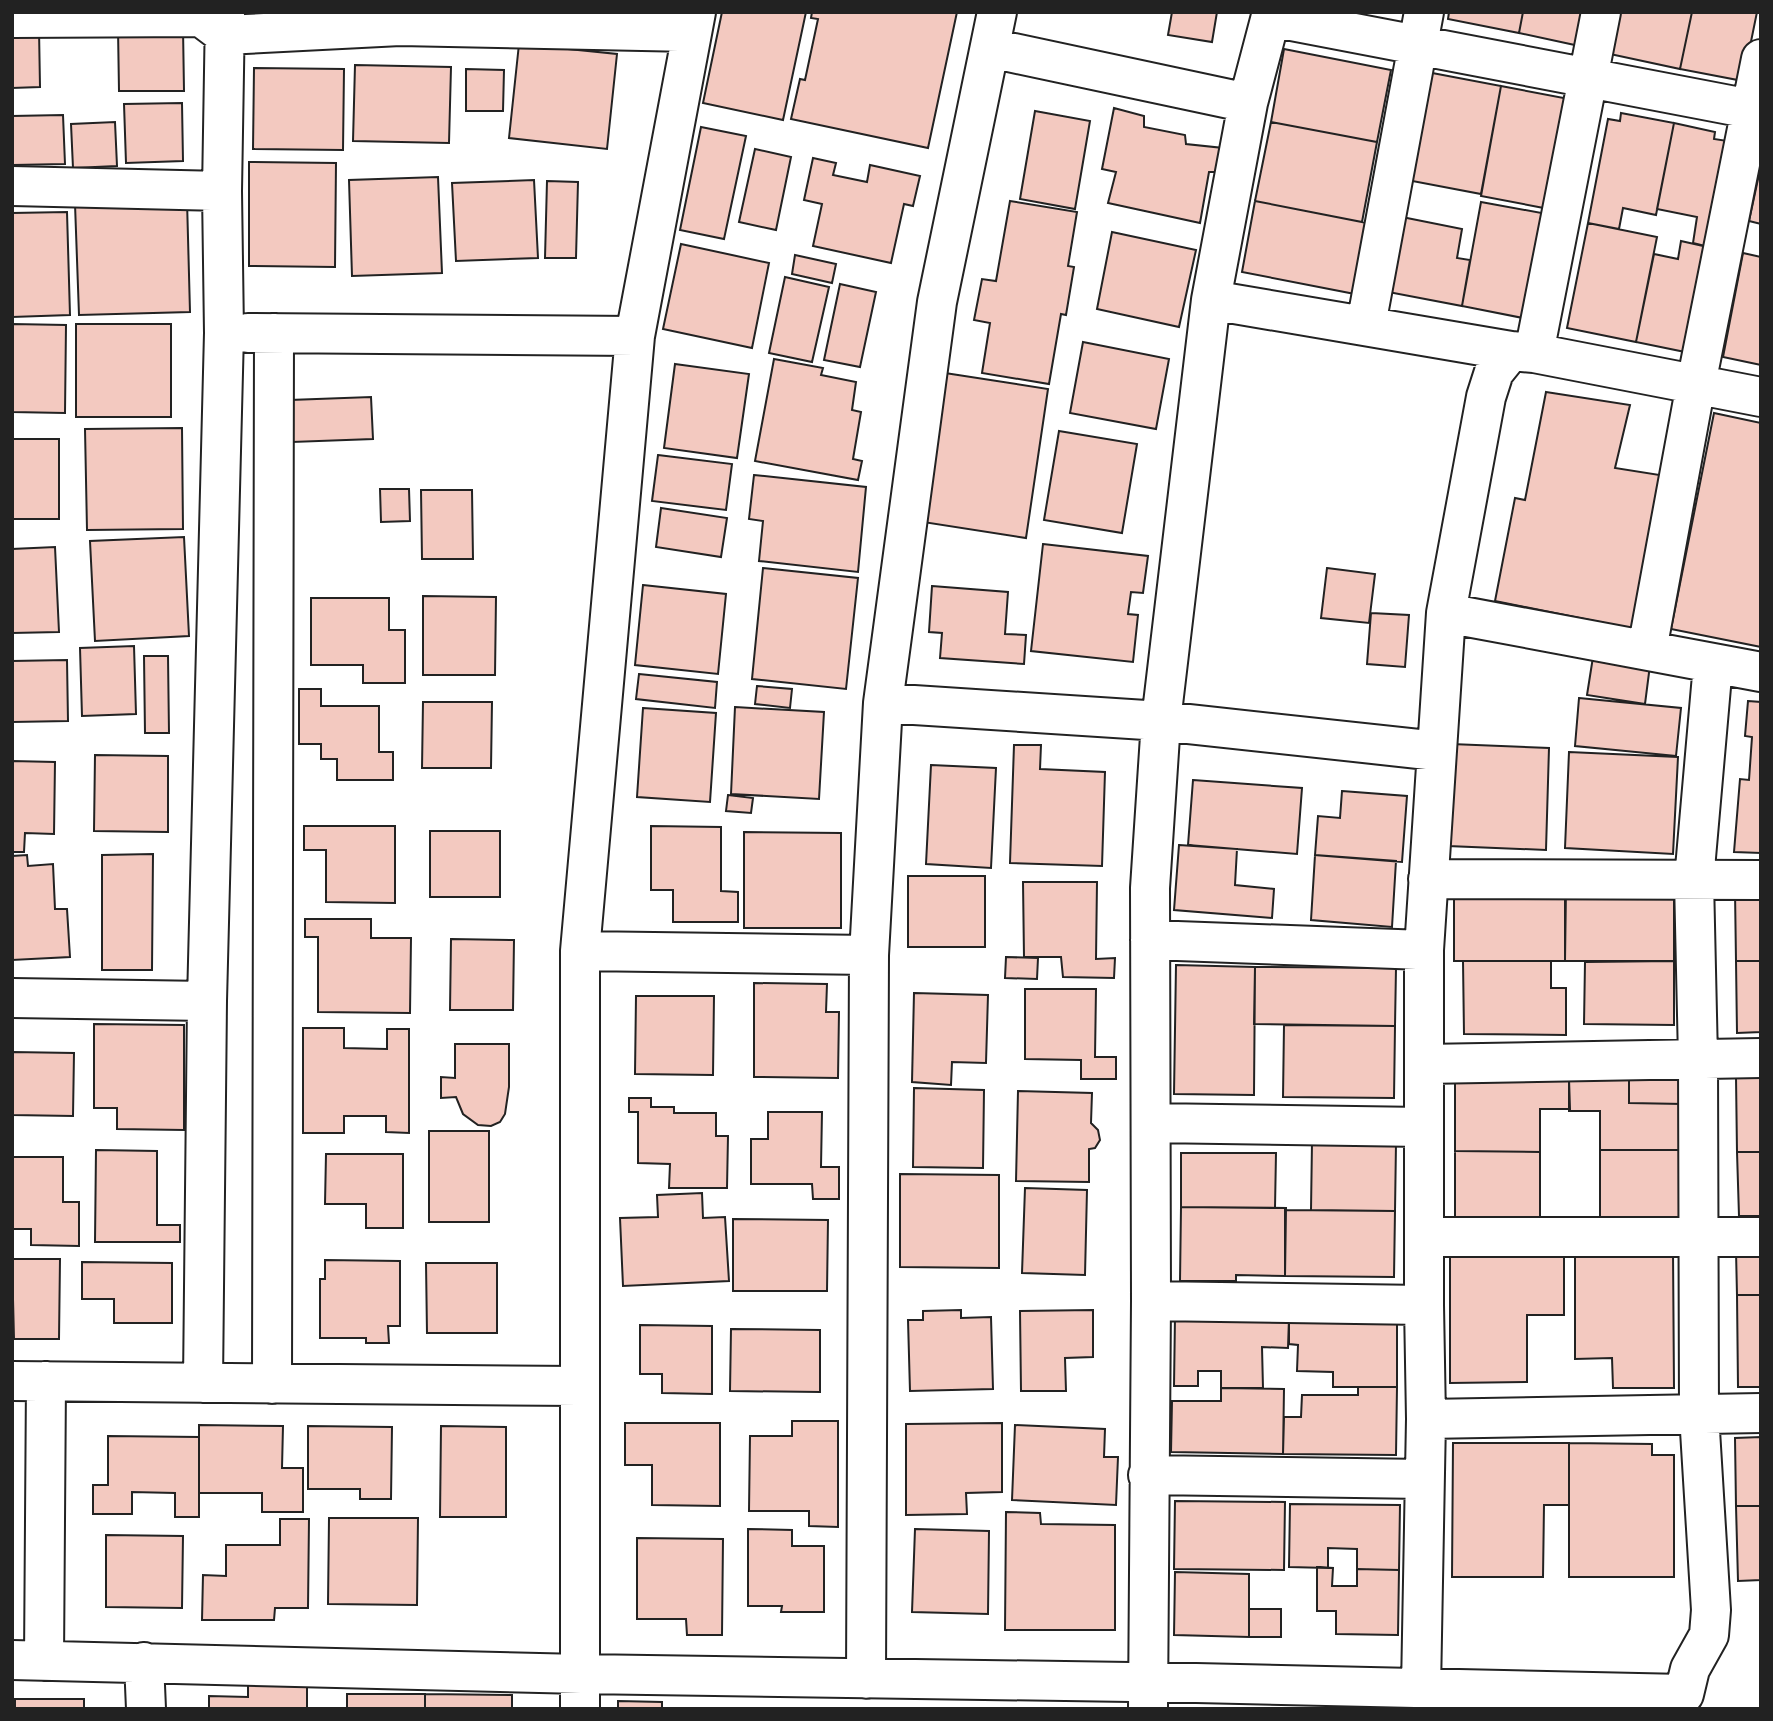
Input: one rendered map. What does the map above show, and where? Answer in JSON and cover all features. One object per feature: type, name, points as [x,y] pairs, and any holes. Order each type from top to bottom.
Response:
[{"type":"street","points":[[1421,1689],[1426,1419],[1424,950],[1446,613],[1486,397],[1494,372],[1522,352],[1588,78],[1601,12]]},
{"type":"street","points":[[1148,1695],[1150,888],[1161,721],[1211,300],[1248,103],[1271,15],[1420,29],[1588,78],[1756,110]]},
{"type":"street","points":[[12,18],[201,17],[225,24],[401,19],[693,22],[635,336],[580,951],[580,1691]]},
{"type":"street","points":[[203,1382],[207,1001],[224,333],[222,191],[225,24]]},
{"type":"street","points":[[1366,325],[1420,29]]},
{"type":"street","points":[[866,1679],[869,955],[883,703],[937,302],[993,30],[1248,103]]},
{"type":"street","points":[[1647,650],[1696,384],[1756,110],[1761,59]]},
{"type":"street","points":[[12,186],[222,191]]},
{"type":"street","points":[[1211,300],[1522,352],[1761,397]]},
{"type":"street","points":[[224,333],[635,336]]},
{"type":"street","points":[[272,1384],[274,333]]},
{"type":"street","points":[[1446,613],[1761,672]]},
{"type":"street","points":[[579,1386],[29,1381],[28,1660],[144,1662],[580,1691],[866,1679],[1196,1696],[1421,1689],[1684,1694],[1690,1670],[1709,1635],[1711,1610],[1699,1414],[1698,1059],[1694,880],[1713,664]]},
{"type":"street","points":[[883,703],[1161,721],[1437,751]]},
{"type":"street","points":[[1428,879],[1761,880]]},
{"type":"street","points":[[1150,940],[1424,950]]},
{"type":"street","points":[[580,951],[869,955]]},
{"type":"street","points":[[12,998],[207,1001]]},
{"type":"street","points":[[1424,1064],[1761,1058]]},
{"type":"street","points":[[1151,1123],[1423,1127]]},
{"type":"street","points":[[1425,1237],[1761,1237]]},
{"type":"street","points":[[1151,1301],[1424,1305]]},
{"type":"street","points":[[1426,1419],[1761,1413]]},
{"type":"street","points":[[1148,1475],[1424,1479]]},
{"type":"street","points":[[144,1662],[146,1709]]},
{"type":"building","points":[[722,12],[806,12],[783,120],[703,103]]},
{"type":"building","points":[[812,12],[957,12],[928,148],[791,119],[800,79],[805,80],[818,19],[811,18]]},
{"type":"building","points":[[1172,12],[1217,12],[1212,42],[1168,35]]},
{"type":"building","points":[[1449,12],[1523,12],[1519,33],[1448,19]]},
{"type":"building","points":[[1523,12],[1591,12],[1584,47],[1519,33]]},
{"type":"building","points":[[1619,12],[1692,12],[1680,69],[1610,54]]},
{"type":"building","points":[[1692,12],[1757,12],[1743,81],[1680,69]]},
{"type":"building","points":[[183,28],[184,91],[119,91],[118,29]]},
{"type":"building","points":[[12,29],[39,29],[40,87],[12,88]]},
{"type":"building","points":[[519,44],[617,54],[607,149],[509,138]]},
{"type":"building","points":[[1284,49],[1391,70],[1377,142],[1271,122]]},
{"type":"building","points":[[355,65],[451,67],[449,143],[353,141]]},
{"type":"building","points":[[254,68],[344,69],[343,150],[253,149]]},
{"type":"building","points":[[466,69],[504,70],[503,111],[466,111]]},
{"type":"building","points":[[1427,72],[1501,86],[1481,194],[1407,180]]},
{"type":"building","points":[[1501,86],[1569,99],[1549,209],[1481,196]]},
{"type":"building","points":[[182,103],[183,161],[126,163],[124,104]]},
{"type":"building","points":[[1114,108],[1144,116],[1144,127],[1185,135],[1186,144],[1223,148],[1219,172],[1209,172],[1200,223],[1108,203],[1116,172],[1102,169]]},
{"type":"building","points":[[1035,111],[1090,121],[1075,209],[1020,199]]},
{"type":"building","points":[[1621,113],[1674,123],[1656,215],[1623,208],[1619,229],[1588,223],[1608,119],[1620,121]]},
{"type":"building","points":[[63,115],[65,164],[13,165],[12,116]]},
{"type":"building","points":[[115,122],[117,166],[73,168],[71,124]]},
{"type":"building","points":[[1271,122],[1377,142],[1362,222],[1255,201]]},
{"type":"building","points":[[1674,123],[1715,132],[1714,139],[1734,142],[1713,248],[1693,243],[1697,217],[1657,209]]},
{"type":"building","points":[[701,127],[746,136],[724,239],[680,230]]},
{"type":"building","points":[[755,149],[791,157],[776,230],[739,222]]},
{"type":"building","points":[[813,158],[836,163],[833,175],[867,182],[870,165],[920,176],[913,206],[904,204],[891,263],[813,246],[822,204],[804,200]]},
{"type":"building","points":[[249,162],[336,163],[335,267],[249,266]]},
{"type":"building","points":[[1761,165],[1761,224],[1749,221]]},
{"type":"building","points":[[438,177],[442,273],[352,276],[349,180]]},
{"type":"building","points":[[534,180],[538,258],[456,261],[452,183]]},
{"type":"building","points":[[547,181],[578,182],[576,258],[545,258]]},
{"type":"building","points":[[187,200],[190,312],[79,315],[75,204]]},
{"type":"building","points":[[1010,201],[1077,212],[1068,266],[1074,267],[1066,315],[1061,314],[1049,384],[982,373],[990,323],[974,320],[982,279],[996,281]]},
{"type":"building","points":[[1255,201],[1372,224],[1360,295],[1242,272]]},
{"type":"building","points":[[1481,202],[1547,214],[1528,319],[1462,306]]},
{"type":"building","points":[[67,212],[70,315],[12,317],[12,213]]},
{"type":"building","points":[[1397,216],[1462,229],[1457,258],[1470,260],[1462,306],[1383,291]]},
{"type":"building","points":[[1588,223],[1657,237],[1636,342],[1567,328]]},
{"type":"building","points":[[1112,232],[1196,250],[1179,327],[1097,309]]},
{"type":"building","points":[[1681,241],[1712,248],[1690,353],[1636,342],[1654,254],[1678,259]]},
{"type":"building","points":[[681,244],[769,263],[752,348],[663,329]]},
{"type":"building","points":[[1743,253],[1761,257],[1761,365],[1723,357]]},
{"type":"building","points":[[795,255],[836,264],[832,283],[792,274]]},
{"type":"building","points":[[785,277],[829,287],[812,362],[769,353]]},
{"type":"building","points":[[840,284],[876,292],[860,367],[824,360]]},
{"type":"building","points":[[12,324],[66,325],[65,413],[12,412]]},
{"type":"building","points":[[76,324],[171,324],[171,417],[76,417]]},
{"type":"building","points":[[1083,342],[1169,359],[1156,429],[1070,413]]},
{"type":"building","points":[[774,359],[823,368],[821,375],[856,382],[852,410],[861,412],[853,459],[862,461],[858,480],[755,461]]},
{"type":"building","points":[[675,364],[749,374],[737,458],[664,448]]},
{"type":"building","points":[[945,373],[1048,389],[1026,538],[923,522]]},
{"type":"building","points":[[1546,392],[1630,405],[1615,468],[1666,476],[1639,630],[1495,601],[1515,498],[1525,500]]},
{"type":"building","points":[[371,397],[373,439],[292,442],[290,400]]},
{"type":"building","points":[[1714,413],[1761,423],[1761,647],[1671,629]]},
{"type":"building","points":[[182,428],[183,529],[87,530],[85,429]]},
{"type":"building","points":[[1059,431],[1137,444],[1122,533],[1044,520]]},
{"type":"building","points":[[12,439],[59,439],[59,519],[12,519]]},
{"type":"building","points":[[658,455],[732,464],[726,510],[652,501]]},
{"type":"building","points":[[754,475],[866,487],[858,572],[759,561],[763,521],[749,519]]},
{"type":"building","points":[[380,489],[409,489],[410,521],[381,522]]},
{"type":"building","points":[[421,490],[472,490],[473,559],[422,559]]},
{"type":"building","points":[[661,508],[727,518],[721,557],[656,547]]},
{"type":"building","points":[[184,537],[189,636],[95,641],[90,541]]},
{"type":"building","points":[[1043,544],[1148,556],[1143,593],[1131,592],[1128,614],[1138,615],[1133,662],[1031,651]]},
{"type":"building","points":[[55,547],[59,632],[12,633],[12,549]]},
{"type":"building","points":[[763,568],[858,578],[846,689],[752,679]]},
{"type":"building","points":[[1327,568],[1375,574],[1369,623],[1321,618]]},
{"type":"building","points":[[643,585],[726,594],[718,674],[635,665]]},
{"type":"building","points":[[932,586],[1008,592],[1005,634],[1026,635],[1024,664],[940,658],[942,633],[929,632]]},
{"type":"building","points":[[423,596],[496,597],[495,675],[423,675]]},
{"type":"building","points":[[311,598],[389,598],[389,630],[405,630],[405,683],[363,683],[363,665],[311,665]]},
{"type":"building","points":[[1371,613],[1409,615],[1405,667],[1367,664]]},
{"type":"building","points":[[134,646],[136,714],[82,716],[80,648]]},
{"type":"building","points":[[144,656],[168,656],[169,733],[145,733]]},
{"type":"building","points":[[1593,657],[1650,665],[1645,704],[1587,695]]},
{"type":"building","points":[[67,660],[68,721],[12,722],[12,661]]},
{"type":"building","points":[[639,674],[717,682],[715,708],[636,699]]},
{"type":"building","points":[[757,686],[792,689],[790,708],[755,704]]},
{"type":"building","points":[[299,689],[321,689],[321,706],[379,706],[379,752],[393,752],[393,780],[337,780],[337,759],[321,759],[321,744],[299,744]]},
{"type":"building","points":[[1579,698],[1681,708],[1676,756],[1575,746]]},
{"type":"building","points":[[1748,701],[1761,702],[1761,853],[1734,852],[1740,779],[1749,780],[1752,737],[1745,736]]},
{"type":"building","points":[[423,702],[492,702],[491,768],[422,768]]},
{"type":"building","points":[[735,707],[824,712],[819,799],[731,794]]},
{"type":"building","points":[[643,708],[716,713],[710,802],[637,797]]},
{"type":"building","points":[[1451,744],[1549,748],[1546,850],[1448,846]]},
{"type":"building","points":[[1014,745],[1041,745],[1040,769],[1105,772],[1102,866],[1010,863]]},
{"type":"building","points":[[1569,752],[1678,757],[1673,854],[1565,848]]},
{"type":"building","points":[[95,755],[168,756],[168,832],[94,831]]},
{"type":"building","points":[[12,761],[55,762],[54,834],[25,833],[24,852],[12,852]]},
{"type":"building","points":[[931,765],[996,768],[991,868],[926,864]]},
{"type":"building","points":[[1193,780],[1302,788],[1297,854],[1188,845]]},
{"type":"building","points":[[1342,791],[1407,796],[1402,862],[1315,855],[1318,816],[1340,818]]},
{"type":"building","points":[[728,795],[753,798],[751,813],[726,811]]},
{"type":"building","points":[[304,826],[395,826],[395,903],[326,902],[326,850],[304,850]]},
{"type":"building","points":[[651,826],[721,827],[721,891],[738,892],[738,922],[673,922],[673,890],[651,890]]},
{"type":"building","points":[[430,831],[500,831],[500,897],[430,897]]},
{"type":"building","points":[[744,832],[841,833],[841,928],[744,928]]},
{"type":"building","points":[[1179,845],[1237,849],[1235,885],[1274,889],[1272,918],[1174,910]]},
{"type":"building","points":[[153,854],[152,970],[102,970],[102,855]]},
{"type":"building","points":[[27,855],[28,866],[53,864],[55,909],[67,909],[70,957],[12,960],[12,856]]},
{"type":"building","points":[[1315,855],[1396,861],[1392,927],[1311,920]]},
{"type":"building","points":[[908,876],[985,876],[985,947],[908,947]]},
{"type":"building","points":[[1023,882],[1097,882],[1096,959],[1115,958],[1114,978],[1063,977],[1061,957],[1024,957]]},
{"type":"building","points":[[1454,888],[1566,888],[1565,961],[1454,961]]},
{"type":"building","points":[[1565,889],[1674,890],[1674,961],[1565,961]]},
{"type":"building","points":[[1761,890],[1761,961],[1736,961],[1735,891]]},
{"type":"building","points":[[305,919],[371,919],[371,938],[411,938],[410,1013],[318,1012],[318,937],[305,937]]},
{"type":"building","points":[[451,939],[514,940],[513,1010],[450,1010]]},
{"type":"building","points":[[1006,957],[1038,958],[1037,979],[1005,978]]},
{"type":"building","points":[[1463,961],[1551,961],[1551,988],[1566,988],[1566,1035],[1464,1034]]},
{"type":"building","points":[[1674,961],[1674,1025],[1584,1024],[1585,962]]},
{"type":"building","points":[[1736,961],[1761,961],[1761,1032],[1737,1033]]},
{"type":"building","points":[[1176,965],[1255,967],[1254,1095],[1174,1094]]},
{"type":"building","points":[[1255,967],[1396,968],[1395,1026],[1254,1024]]},
{"type":"building","points":[[754,983],[827,984],[826,1012],[839,1012],[838,1078],[754,1077]]},
{"type":"building","points":[[1025,989],[1096,989],[1095,1057],[1116,1057],[1116,1079],[1081,1079],[1081,1060],[1025,1059]]},
{"type":"building","points":[[914,993],[988,995],[986,1063],[952,1062],[951,1085],[912,1082]]},
{"type":"building","points":[[636,996],[714,996],[713,1075],[635,1074]]},
{"type":"building","points":[[94,1024],[184,1025],[184,1130],[117,1129],[117,1108],[94,1108]]},
{"type":"building","points":[[1284,1025],[1395,1026],[1394,1098],[1283,1097]]},
{"type":"building","points":[[303,1028],[344,1028],[344,1048],[387,1049],[387,1029],[409,1029],[409,1133],[386,1132],[386,1116],[344,1116],[344,1133],[303,1133]]},
{"type":"building","points":[[455,1044],[509,1044],[509,1087],[505,1114],[500,1122],[491,1126],[478,1125],[463,1114],[456,1097],[441,1098],[441,1077],[455,1078]]},
{"type":"building","points":[[12,1052],[74,1053],[73,1116],[12,1115]]},
{"type":"building","points":[[1736,1077],[1761,1077],[1761,1152],[1737,1152]]},
{"type":"building","points":[[1455,1079],[1569,1079],[1570,1109],[1540,1109],[1540,1152],[1455,1151]]},
{"type":"building","points":[[1569,1079],[1629,1080],[1629,1103],[1683,1104],[1683,1150],[1600,1150],[1600,1111],[1569,1111]]},
{"type":"building","points":[[1629,1080],[1683,1080],[1683,1104],[1629,1103]]},
{"type":"building","points":[[914,1088],[984,1090],[983,1168],[913,1167]]},
{"type":"building","points":[[1018,1091],[1092,1093],[1091,1123],[1098,1130],[1100,1140],[1095,1148],[1089,1149],[1089,1182],[1016,1181]]},
{"type":"building","points":[[629,1098],[651,1098],[651,1107],[674,1107],[674,1113],[716,1113],[716,1136],[728,1136],[727,1188],[669,1188],[670,1164],[638,1163],[638,1112],[629,1112]]},
{"type":"building","points":[[768,1112],[822,1112],[821,1167],[839,1167],[839,1199],[813,1199],[812,1184],[751,1184],[751,1139],[768,1139]]},
{"type":"building","points":[[429,1131],[489,1131],[489,1222],[429,1222]]},
{"type":"building","points":[[1312,1142],[1396,1143],[1395,1211],[1311,1210]]},
{"type":"building","points":[[96,1150],[157,1151],[157,1225],[180,1225],[180,1242],[95,1242]]},
{"type":"building","points":[[1600,1150],[1680,1150],[1680,1218],[1600,1218]]},
{"type":"building","points":[[1455,1151],[1540,1152],[1540,1225],[1455,1225]]},
{"type":"building","points":[[1737,1152],[1761,1152],[1761,1216],[1739,1216]]},
{"type":"building","points":[[1181,1153],[1276,1153],[1275,1208],[1181,1207]]},
{"type":"building","points":[[326,1154],[403,1154],[403,1228],[366,1228],[366,1204],[325,1204]]},
{"type":"building","points":[[12,1157],[63,1157],[63,1202],[79,1202],[79,1246],[31,1245],[31,1229],[12,1229]]},
{"type":"building","points":[[900,1174],[999,1175],[999,1268],[900,1267]]},
{"type":"building","points":[[1025,1188],[1087,1190],[1085,1275],[1022,1273]]},
{"type":"building","points":[[702,1193],[703,1218],[725,1217],[729,1281],[623,1286],[620,1218],[658,1217],[657,1195]]},
{"type":"building","points":[[1181,1207],[1286,1208],[1285,1276],[1236,1275],[1236,1281],[1180,1281]]},
{"type":"building","points":[[1285,1210],[1395,1211],[1394,1277],[1285,1276]]},
{"type":"building","points":[[733,1219],[828,1220],[827,1291],[733,1291]]},
{"type":"building","points":[[1450,1249],[1564,1250],[1564,1315],[1527,1315],[1527,1382],[1450,1383]]},
{"type":"building","points":[[1575,1251],[1673,1251],[1674,1388],[1613,1388],[1612,1358],[1575,1359]]},
{"type":"building","points":[[1736,1251],[1761,1251],[1761,1295],[1737,1295]]},
{"type":"building","points":[[12,1259],[60,1259],[59,1339],[14,1339]]},
{"type":"building","points":[[325,1260],[400,1261],[400,1326],[388,1326],[389,1343],[366,1343],[366,1338],[320,1338],[320,1279],[325,1279]]},
{"type":"building","points":[[82,1262],[172,1263],[172,1323],[114,1323],[114,1299],[82,1299]]},
{"type":"building","points":[[426,1263],[497,1263],[497,1333],[427,1333]]},
{"type":"building","points":[[1737,1295],[1761,1295],[1761,1387],[1738,1387]]},
{"type":"building","points":[[961,1310],[961,1318],[991,1317],[993,1389],[910,1391],[908,1320],[923,1320],[923,1311]]},
{"type":"building","points":[[1093,1310],[1093,1357],[1065,1358],[1066,1391],[1021,1391],[1020,1311]]},
{"type":"building","points":[[1175,1316],[1289,1318],[1288,1348],[1262,1347],[1263,1388],[1221,1388],[1221,1371],[1198,1371],[1198,1386],[1174,1386]]},
{"type":"building","points":[[1289,1318],[1397,1320],[1397,1387],[1333,1387],[1333,1372],[1297,1371],[1298,1345],[1289,1344]]},
{"type":"building","points":[[640,1325],[712,1326],[712,1394],[662,1393],[662,1374],[640,1374]]},
{"type":"building","points":[[731,1329],[820,1330],[820,1392],[730,1391]]},
{"type":"building","points":[[1358,1387],[1397,1387],[1396,1455],[1283,1454],[1284,1417],[1301,1417],[1302,1395],[1358,1395]]},
{"type":"building","points":[[1221,1388],[1284,1389],[1283,1454],[1171,1452],[1172,1401],[1221,1401]]},
{"type":"building","points":[[792,1421],[838,1421],[838,1527],[809,1526],[809,1511],[749,1511],[750,1436],[792,1436]]},
{"type":"building","points":[[625,1423],[720,1423],[720,1506],[652,1505],[652,1465],[625,1465]]},
{"type":"building","points":[[1002,1423],[1002,1492],[966,1493],[967,1514],[906,1515],[906,1424]]},
{"type":"building","points":[[199,1425],[283,1426],[282,1468],[303,1468],[303,1512],[262,1512],[262,1493],[199,1493]]},
{"type":"building","points":[[1015,1425],[1105,1429],[1104,1457],[1118,1457],[1116,1505],[1012,1500]]},
{"type":"building","points":[[308,1426],[392,1427],[391,1499],[360,1499],[360,1489],[308,1489]]},
{"type":"building","points":[[441,1426],[506,1427],[506,1517],[440,1517]]},
{"type":"building","points":[[108,1436],[199,1437],[199,1517],[175,1517],[175,1493],[132,1492],[132,1514],[93,1514],[93,1485],[108,1485]]},
{"type":"building","points":[[1761,1437],[1761,1506],[1736,1506],[1735,1438]]},
{"type":"building","points":[[1453,1443],[1569,1443],[1569,1505],[1544,1505],[1543,1577],[1452,1577]]},
{"type":"building","points":[[1569,1443],[1652,1444],[1652,1455],[1674,1455],[1674,1577],[1569,1577]]},
{"type":"building","points":[[1175,1501],[1285,1502],[1284,1570],[1174,1569]]},
{"type":"building","points":[[1290,1504],[1400,1505],[1399,1570],[1357,1569],[1357,1549],[1328,1548],[1328,1568],[1289,1567]]},
{"type":"building","points":[[1736,1506],[1761,1506],[1761,1580],[1738,1581]]},
{"type":"building","points":[[1006,1512],[1040,1513],[1041,1524],[1115,1525],[1115,1630],[1005,1630]]},
{"type":"building","points":[[329,1518],[418,1518],[417,1605],[328,1604]]},
{"type":"building","points":[[280,1519],[309,1519],[308,1608],[275,1608],[274,1620],[202,1620],[203,1575],[226,1576],[226,1545],[280,1545]]},
{"type":"building","points":[[748,1529],[792,1530],[792,1546],[824,1546],[824,1612],[781,1612],[782,1606],[748,1606]]},
{"type":"building","points":[[915,1529],[989,1531],[988,1614],[912,1612]]},
{"type":"building","points":[[106,1535],[183,1536],[182,1608],[106,1607]]},
{"type":"building","points":[[637,1538],[723,1539],[722,1635],[687,1635],[686,1619],[637,1619]]},
{"type":"building","points":[[1317,1567],[1333,1568],[1332,1586],[1357,1586],[1357,1569],[1399,1570],[1398,1635],[1336,1634],[1336,1611],[1317,1611]]},
{"type":"building","points":[[1175,1572],[1249,1574],[1249,1637],[1174,1635]]},
{"type":"building","points":[[1249,1609],[1281,1609],[1281,1637],[1249,1637]]},
{"type":"building","points":[[248,1679],[307,1679],[307,1709],[209,1709],[209,1696],[248,1697]]},
{"type":"building","points":[[347,1694],[425,1694],[425,1709],[347,1709]]},
{"type":"building","points":[[425,1694],[512,1695],[512,1709],[425,1709]]},
{"type":"building","points":[[15,1699],[84,1699],[84,1709],[15,1709]]},
{"type":"building","points":[[618,1701],[662,1702],[662,1709],[618,1709]]}]
